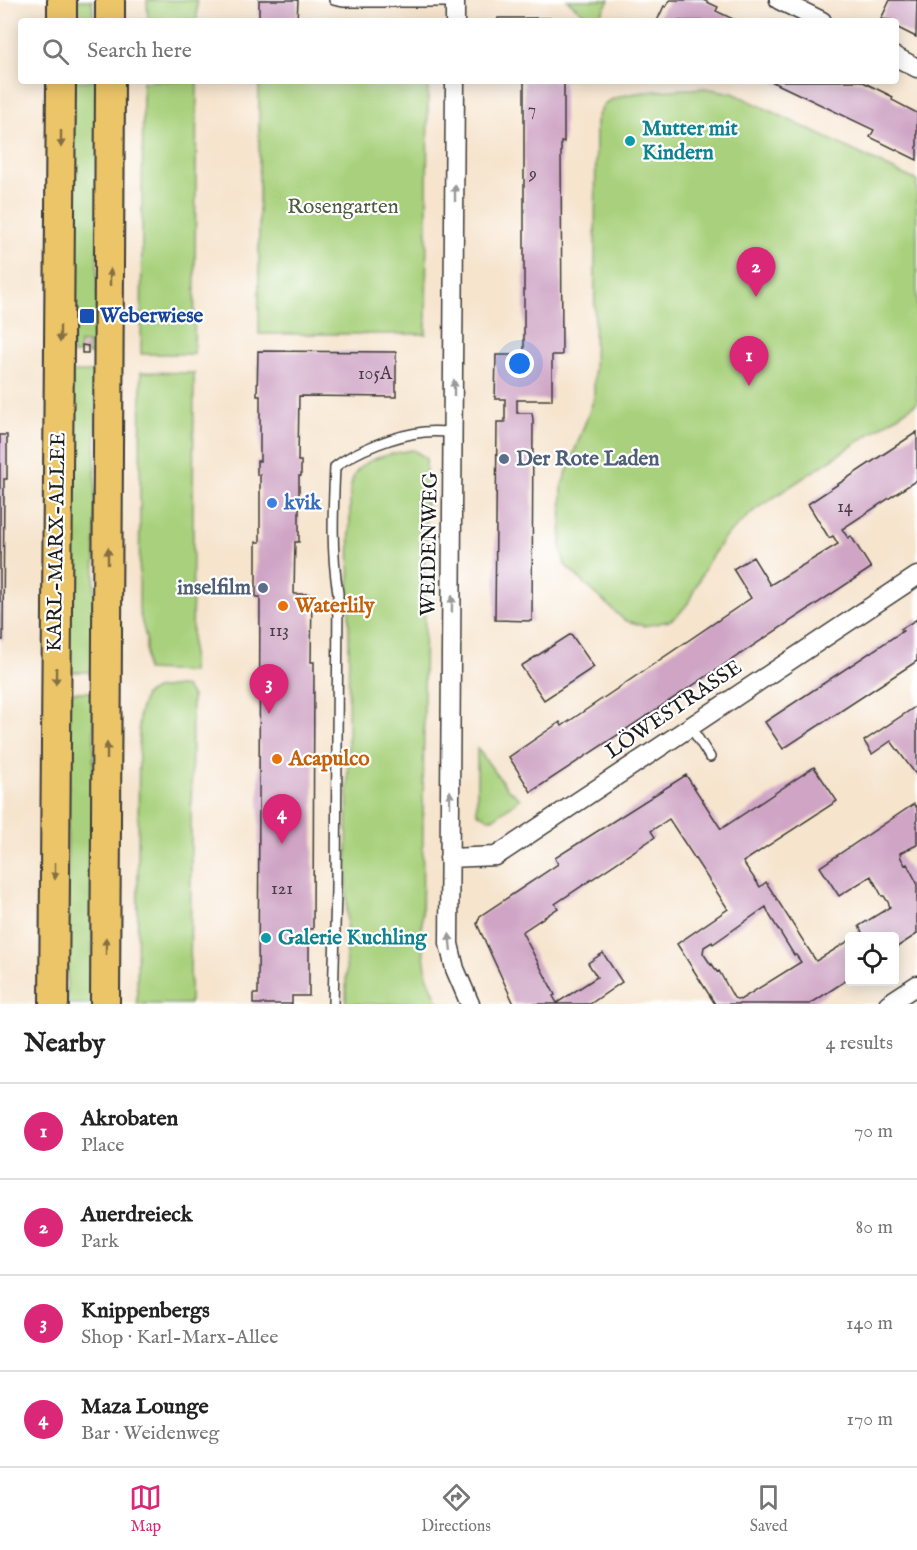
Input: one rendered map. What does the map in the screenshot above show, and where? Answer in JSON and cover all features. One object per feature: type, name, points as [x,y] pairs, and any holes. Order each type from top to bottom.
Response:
[{"type":"main road","points":[[62,0],[62,18]]},
{"type":"main road","points":[[110,0],[110,18]]},
{"type":"main road","name":"KARL-MARX-ALLEE","points":[[54,1004],[61,84]]},
{"type":"main road","points":[[105,1004],[110,84]]},
{"type":"street","points":[[779,0],[816,18]]},
{"type":"street","points":[[455,1],[455,18]]},
{"type":"street","points":[[899,59],[917,68]]},
{"type":"street","name":"WEIDENWEG","points":[[455,84],[449,944],[455,969],[470,1004]]},
{"type":"street","name":"LÖWESTRASSE","points":[[449,858],[496,856],[917,576]]},
{"type":"street","points":[[888,1004],[917,985]]},
{"type":"lane","points":[[334,0],[344,2],[455,1]]},
{"type":"lane","points":[[333,1004],[338,593],[333,564],[332,525],[335,467],[349,456],[387,442],[424,432],[453,432]]},
{"type":"lane","points":[[690,726],[710,757]]},
{"type":"green space","points":[[74,0],[92,0],[94,18],[73,18]]},
{"type":"green space","points":[[147,0],[197,0],[197,18],[148,18]]},
{"type":"green space","points":[[567,0],[609,0],[599,18],[589,18]]},
{"type":"green space","points":[[73,84],[98,84],[97,354],[88,354],[88,343],[80,343],[79,354],[72,354]]},
{"type":"green space","points":[[143,84],[197,84],[194,354],[141,354]]},
{"type":"green space","name":"Rosengarten","points":[[259,84],[428,84],[426,334],[259,334]]},
{"type":"green space","points":[[705,88],[733,93],[917,181],[917,403],[756,509],[724,538],[708,562],[688,603],[679,614],[669,621],[644,626],[624,620],[565,565],[561,548],[562,485],[594,399],[596,122],[604,105],[622,96],[651,91]]},
{"type":"green space","points":[[72,372],[96,372],[94,672],[69,672]]},
{"type":"green space","points":[[141,372],[194,373],[192,672],[146,670],[146,638],[139,611]]},
{"type":"green space","points":[[413,450],[426,458],[422,940],[427,976],[439,1004],[346,1004],[350,489],[354,476],[365,464],[381,457]]},
{"type":"green space","points":[[185,687],[192,696],[190,1004],[137,1004],[139,714],[145,695],[155,689]]},
{"type":"green space","points":[[68,692],[94,692],[92,1004],[67,1004]]},
{"type":"green space","points":[[477,748],[507,788],[520,799],[494,818],[488,818],[477,812]]},
{"type":"building","points":[[259,0],[298,0],[297,18],[259,18]]},
{"type":"building","points":[[670,0],[703,0],[718,7],[716,11],[731,18],[658,18],[664,6],[666,7]]},
{"type":"building","points":[[890,0],[917,0],[916,37],[899,28],[899,18],[881,18]]},
{"type":"building","points":[[524,84],[564,84],[564,142],[561,142],[562,355],[552,355],[552,400],[517,400],[517,413],[532,413],[533,420],[532,621],[495,620],[497,422],[505,422],[505,399],[495,399],[496,355],[524,355]]},
{"type":"building","points":[[777,84],[867,84],[893,97],[892,100],[917,113],[917,160],[870,137],[874,130]]},
{"type":"building","points":[[82,345],[88,346],[88,353],[82,353]]},
{"type":"building","points":[[258,351],[396,352],[396,397],[299,396],[298,461],[301,461],[301,476],[299,476],[299,542],[295,542],[294,594],[312,594],[313,929],[309,929],[309,996],[292,996],[292,1004],[253,1004],[253,994],[258,994],[260,597],[256,597],[256,542],[260,542],[260,475],[257,475],[257,461],[260,461],[260,396],[257,396]]},
{"type":"building","points":[[917,432],[917,480],[842,529],[848,538],[851,536],[871,568],[531,792],[509,757],[560,722],[562,726],[751,598],[733,569],[753,557],[770,585],[838,544],[833,536],[829,538],[808,504]]},
{"type":"building","points":[[0,435],[7,435],[7,479],[4,479],[3,640],[0,640]]},
{"type":"building","points":[[917,619],[917,661],[783,749],[765,722],[903,631],[901,629]]},
{"type":"building","points":[[571,634],[594,667],[544,700],[521,666]]},
{"type":"building","points":[[915,707],[917,709],[917,776],[891,741],[872,754],[864,741]]},
{"type":"building","points":[[814,767],[837,801],[743,862],[760,887],[766,882],[816,961],[845,943],[845,981],[810,1004],[715,1004],[677,944],[728,909],[669,819],[651,831],[655,837],[555,904],[558,908],[522,932],[557,1003],[597,977],[588,963],[603,953],[622,982],[590,1004],[514,1004],[477,924],[480,916],[558,864],[555,858],[686,775],[721,829]],"holes":[[[766,907],[794,955],[801,962],[740,1000],[734,998],[719,971],[717,972],[703,953],[704,947],[712,942],[713,944]]]},
{"type":"building","points":[[914,804],[917,808],[917,845],[900,853],[917,883],[917,934],[899,946],[899,932],[862,932],[859,926],[890,907],[888,902],[871,876],[839,896],[820,867]]},
{"type":"place","name":"Mutter mit Kindern","points":[[630,141]]},
{"type":"place","name":"Auerdreieck","points":[[756,297]]},
{"type":"place","name":"Weberwiese","points":[[87,316]]},
{"type":"place","name":"Akrobaten","points":[[749,386]]},
{"type":"place","name":"Der Rote Laden","points":[[504,459]]},
{"type":"place","name":"kvik","points":[[272,503]]},
{"type":"place","name":"inselfilm","points":[[263,588]]},
{"type":"place","name":"Waterlily","points":[[283,606]]},
{"type":"place","name":"Knippenbergs","points":[[269,714]]},
{"type":"place","name":"Acapulco","points":[[277,759]]},
{"type":"place","name":"Maza Lounge","points":[[282,844]]},
{"type":"place","name":"Galerie Kuchling","points":[[266,938]]}]
